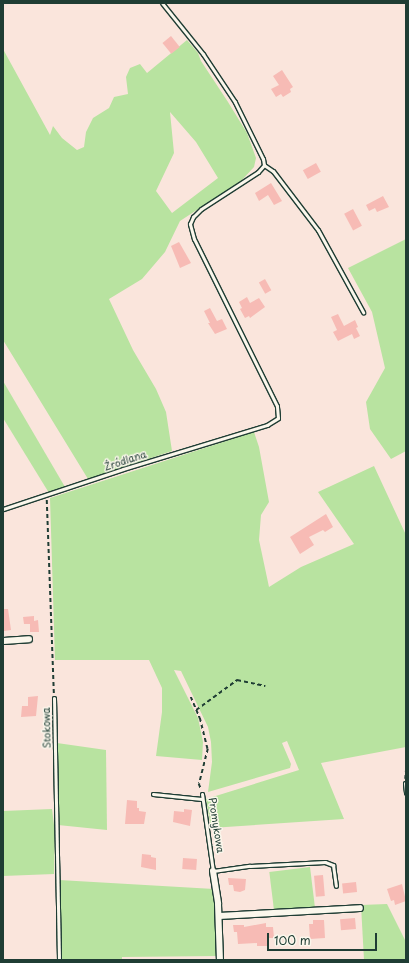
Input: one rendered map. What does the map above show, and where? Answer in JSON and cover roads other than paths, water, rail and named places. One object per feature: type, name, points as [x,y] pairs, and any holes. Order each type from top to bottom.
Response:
[{"type":"street","points":[[3,641],[29,639]]},
{"type":"street","name":"Promykowa","points":[[213,871],[218,916],[220,960]]},
{"type":"street","points":[[218,916],[360,908]]},
{"type":"lane","points":[[162,3],[199,49],[235,102],[263,159],[264,165],[273,171],[318,230],[363,312]]},
{"type":"lane","name":"Źródlana","points":[[3,510],[123,469],[273,423],[278,418],[277,406],[194,239],[190,224],[193,217],[201,210],[247,180],[264,165]]},
{"type":"lane","name":"Stokowa","points":[[54,698],[59,960]]},
{"type":"lane","points":[[405,783],[406,792]]},
{"type":"lane","points":[[153,794],[202,799]]},
{"type":"lane","name":"Promykowa","points":[[202,794],[213,871]]},
{"type":"lane","points":[[213,871],[250,866],[325,862],[332,865],[336,886]]}]
